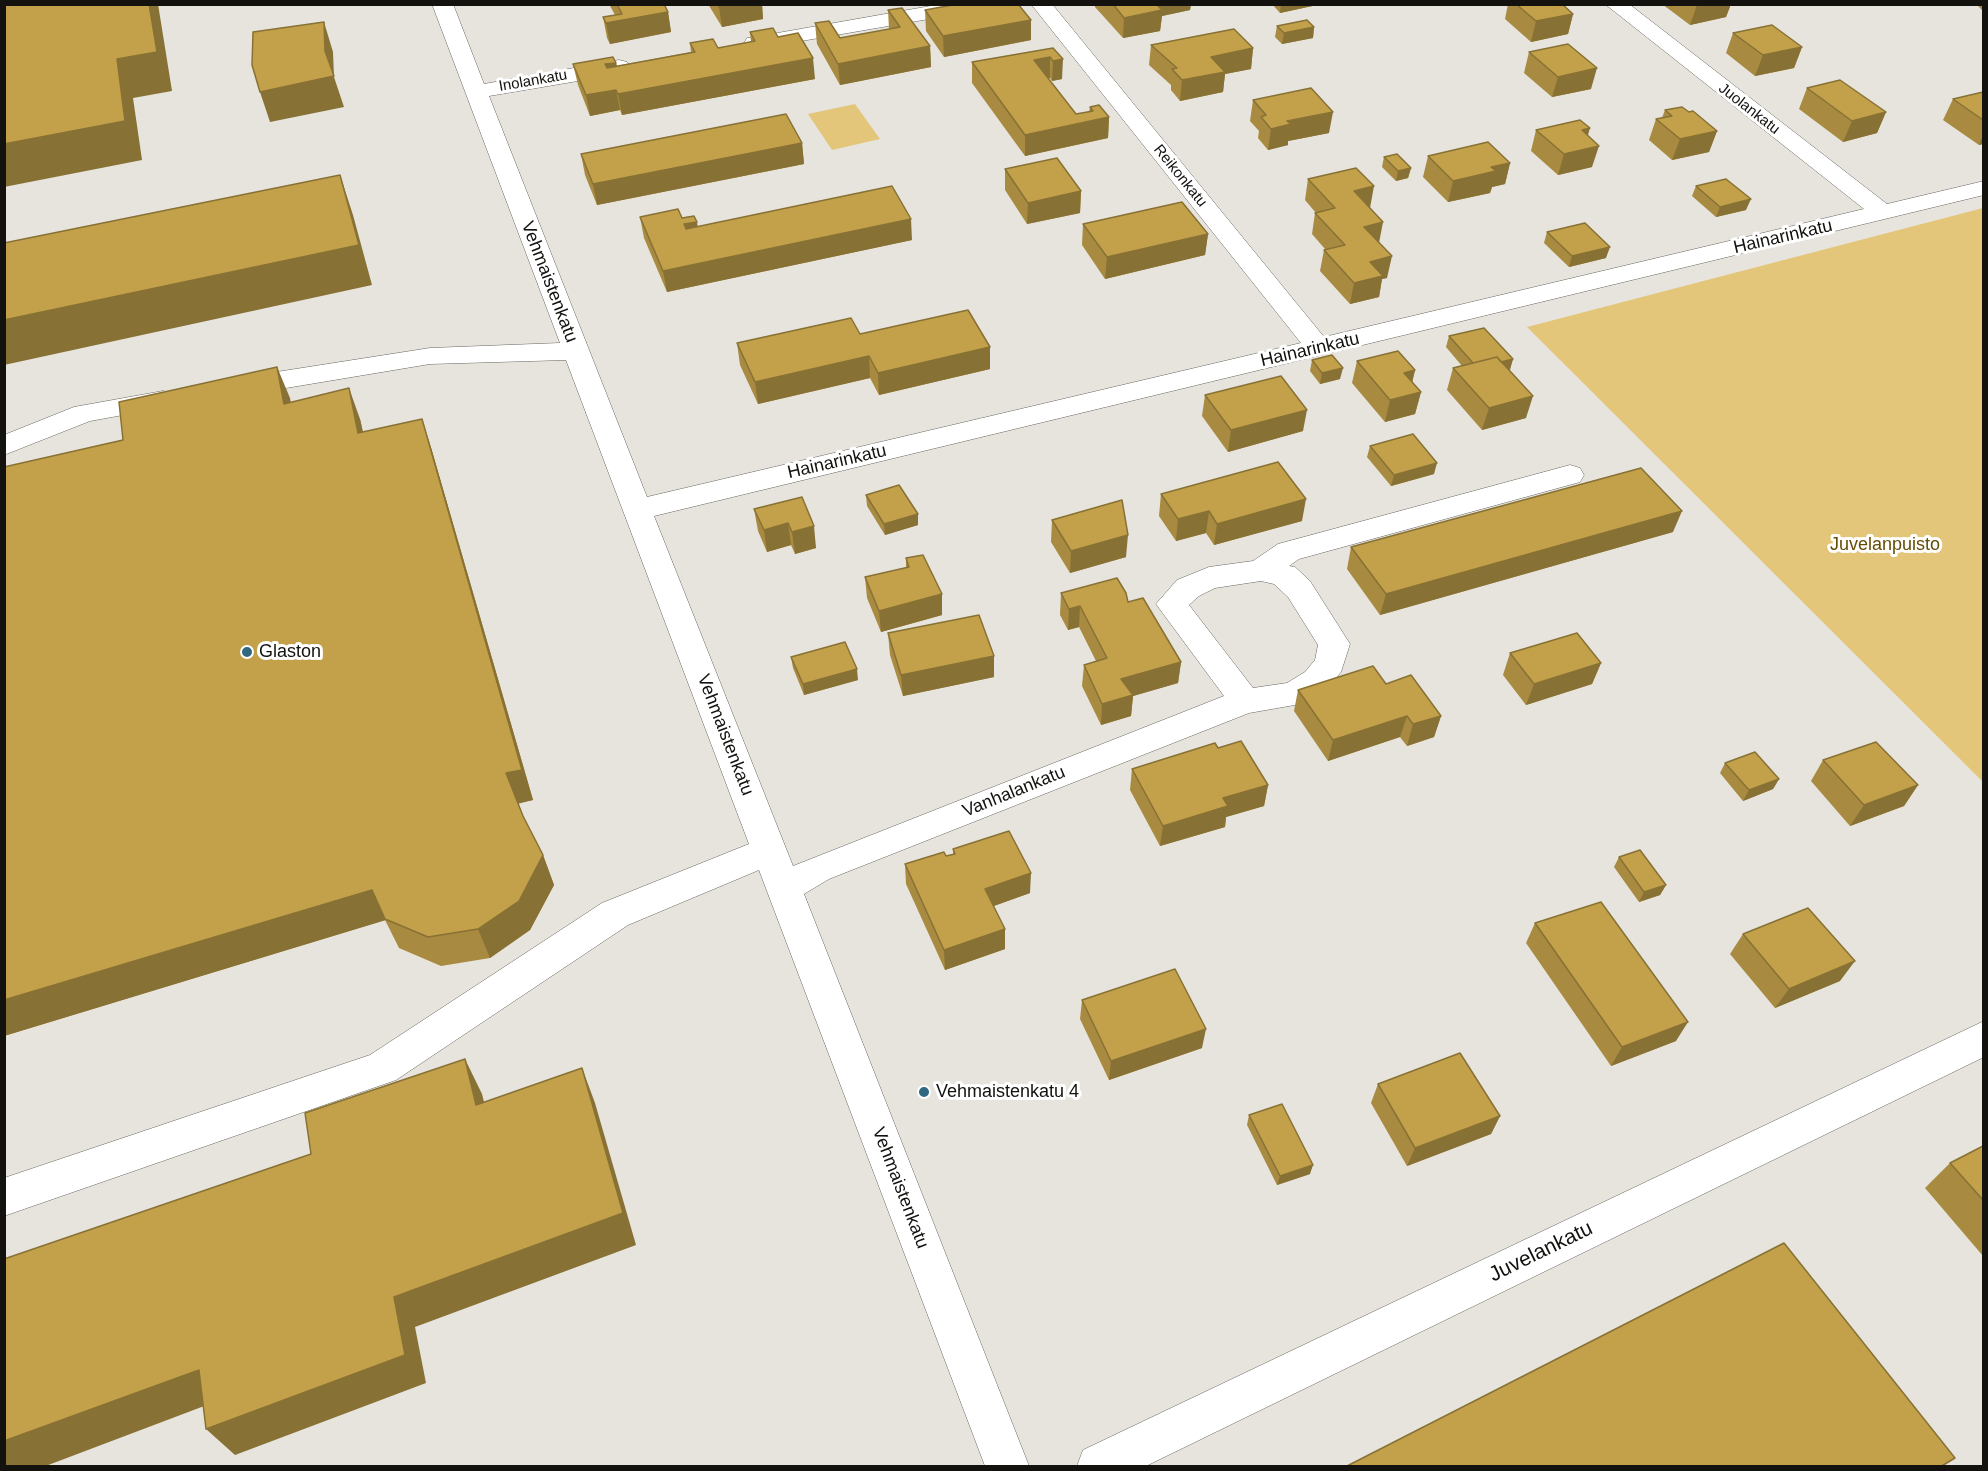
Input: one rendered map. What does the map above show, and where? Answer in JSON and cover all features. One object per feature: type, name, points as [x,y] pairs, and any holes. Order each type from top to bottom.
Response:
[{"type":"street","name":"Vehmaistenkatu","points":[[442,4],[636,510],[785,887],[1007,1467]]},
{"type":"street","points":[[739,46],[981,4]]},
{"type":"street","name":"Reikonkatu","points":[[1041,4],[1319,348]]},
{"type":"street","name":"Juolankatu","points":[[1614,4],[1884,213]]},
{"type":"street","name":"Inolankatu","points":[[476,92],[637,64]]},
{"type":"street","name":"Hainarinkatu","points":[[636,510],[1983,188]]},
{"type":"street","points":[[4,446],[84,413],[430,356],[575,351]]},
{"type":"street","points":[[1261,570],[1289,551],[1570,475]]},
{"type":"street","name":"Vanhalankatu","points":[[785,887],[817,869],[1245,701],[1295,694],[1316,680],[1330,664],[1334,644],[1299,589],[1284,575],[1261,570],[1209,578],[1188,588],[1171,604],[1245,701]]},
{"type":"street","points":[[4,1197],[382,1068],[615,914],[770,850]]},
{"type":"street","name":"Juvelankatu","points":[[1099,1467],[1983,1038]]},
{"type":"green space","points":[[855,104],[880,139],[832,150],[808,114]]},
{"type":"green space","name":"Juvelanpuisto","points":[[1984,208],[1983,782],[1527,327]]},
{"type":"building","points":[[4,4],[149,4],[157,52],[117,59],[125,121],[4,144]]},
{"type":"building","points":[[617,4],[664,4],[668,12],[606,23],[603,17],[622,14]]},
{"type":"building","points":[[958,4],[1018,4],[1031,20],[943,36],[925,10]]},
{"type":"building","points":[[1113,4],[1156,4],[1162,10],[1124,18]]},
{"type":"building","points":[[1516,4],[1562,4],[1573,14],[1536,21]]},
{"type":"building","points":[[902,8],[930,46],[838,64],[815,23],[829,21],[840,38],[900,27],[888,10]]},
{"type":"building","points":[[1307,20],[1314,27],[1284,33],[1277,26]]},
{"type":"building","points":[[324,22],[325,51],[334,76],[260,92],[252,65],[253,32]]},
{"type":"building","points":[[1772,25],[1802,47],[1763,55],[1733,33]]},
{"type":"building","points":[[773,28],[778,37],[798,33],[813,58],[618,94],[616,90],[586,95],[573,64],[613,57],[616,63],[605,64],[607,68],[695,52],[690,43],[713,39],[718,48],[755,41],[750,32]]},
{"type":"building","points":[[1234,29],[1253,48],[1211,57],[1225,72],[1182,80],[1172,69],[1177,68],[1151,45]]},
{"type":"building","points":[[1568,44],[1597,68],[1558,77],[1529,52]]},
{"type":"building","points":[[1053,48],[1063,59],[1053,61],[1050,57],[1034,60],[1076,114],[1093,111],[1090,107],[1099,105],[1109,117],[1025,135],[972,62]]},
{"type":"building","points":[[1840,80],[1886,112],[1852,121],[1807,88]]},
{"type":"building","points":[[1311,88],[1333,112],[1287,121],[1291,124],[1271,129],[1261,117],[1266,115],[1253,100]]},
{"type":"building","points":[[1983,92],[1983,120],[1953,99]]},
{"type":"building","points":[[1682,107],[1689,112],[1693,111],[1717,131],[1680,139],[1656,119],[1672,116],[1665,110]]},
{"type":"building","points":[[786,114],[802,143],[593,184],[581,154]]},
{"type":"building","points":[[1580,120],[1590,128],[1582,130],[1599,146],[1564,154],[1536,130]]},
{"type":"building","points":[[1488,142],[1510,163],[1491,167],[1496,171],[1453,181],[1428,156]]},
{"type":"building","points":[[1397,154],[1411,168],[1398,171],[1384,157]]},
{"type":"building","points":[[1057,158],[1081,191],[1028,203],[1005,169]]},
{"type":"building","points":[[1356,168],[1374,186],[1354,191],[1383,222],[1364,227],[1392,256],[1370,262],[1383,276],[1354,283],[1324,250],[1345,245],[1315,213],[1335,208],[1308,179]]},
{"type":"building","points":[[340,175],[359,245],[4,320],[4,243]]},
{"type":"building","points":[[1726,179],[1751,199],[1720,207],[1696,186]]},
{"type":"building","points":[[892,186],[911,219],[663,271],[640,217],[678,209],[682,218],[694,216],[697,222],[684,224],[686,229]]},
{"type":"building","points":[[1182,202],[1208,234],[1107,257],[1083,224]]},
{"type":"building","points":[[1585,223],[1610,247],[1572,256],[1547,232]]},
{"type":"building","points":[[968,310],[990,347],[878,373],[869,356],[755,382],[737,343],[851,318],[860,334]]},
{"type":"building","points":[[1484,328],[1513,359],[1501,362],[1497,357],[1473,363],[1449,336]]},
{"type":"building","points":[[1398,351],[1415,370],[1404,373],[1421,392],[1390,400],[1357,361]]},
{"type":"building","points":[[1332,355],[1343,368],[1322,373],[1312,360]]},
{"type":"building","points":[[1497,357],[1533,396],[1489,408],[1453,368]]},
{"type":"building","name":"Glaston","points":[[277,367],[284,404],[349,388],[358,433],[422,419],[522,770],[506,773],[523,816],[543,855],[519,901],[478,929],[428,937],[385,919],[372,890],[4,1000],[4,467],[123,440],[119,402]]},
{"type":"building","points":[[1281,376],[1307,410],[1231,430],[1205,395]]},
{"type":"building","points":[[1413,434],[1437,463],[1394,475],[1370,446]]},
{"type":"building","points":[[1278,462],[1306,499],[1217,524],[1209,511],[1178,519],[1161,494]]},
{"type":"building","points":[[1641,468],[1682,511],[1386,594],[1351,547]]},
{"type":"building","points":[[899,485],[918,514],[884,524],[866,495]]},
{"type":"building","points":[[802,497],[814,526],[792,532],[788,523],[764,530],[754,509]]},
{"type":"building","points":[[1122,500],[1128,535],[1071,551],[1052,520]]},
{"type":"building","points":[[923,555],[942,594],[879,611],[865,577],[909,567],[906,558]]},
{"type":"building","points":[[1117,578],[1126,593],[1128,602],[1143,598],[1181,662],[1121,679],[1133,695],[1102,704],[1084,665],[1107,658],[1080,606],[1069,609],[1061,593]]},
{"type":"building","points":[[979,615],[994,656],[901,675],[888,633]]},
{"type":"building","points":[[1577,633],[1601,663],[1534,684],[1510,653]]},
{"type":"building","points":[[845,642],[857,669],[803,684],[791,657]]},
{"type":"building","points":[[1373,666],[1386,684],[1411,675],[1441,716],[1413,724],[1407,716],[1333,740],[1298,690]]},
{"type":"building","points":[[1241,741],[1268,785],[1223,798],[1228,806],[1163,826],[1132,769],[1215,743],[1218,748]]},
{"type":"building","points":[[1876,742],[1918,785],[1864,805],[1823,760]]},
{"type":"building","points":[[1755,752],[1779,779],[1749,790],[1725,763]]},
{"type":"building","points":[[1009,831],[1031,873],[985,889],[1005,929],[944,950],[905,864],[944,852],[946,856],[955,854],[953,849]]},
{"type":"building","points":[[1640,850],[1666,885],[1644,892],[1619,857]]},
{"type":"building","points":[[1601,902],[1688,1022],[1622,1047],[1535,923]]},
{"type":"building","points":[[1808,908],[1855,961],[1789,989],[1743,934]]},
{"type":"building","points":[[1175,969],[1206,1029],[1111,1061],[1082,1000]]},
{"type":"building","points":[[1460,1053],[1500,1116],[1415,1148],[1378,1084]]},
{"type":"building","points":[[465,1059],[476,1105],[582,1068],[623,1213],[394,1297],[405,1355],[206,1429],[199,1370],[4,1441],[4,1259],[311,1154],[305,1113]]},
{"type":"building","points":[[1282,1104],[1313,1165],[1280,1176],[1249,1115]]},
{"type":"building","points":[[1983,1146],[1983,1200],[1950,1163]]},
{"type":"building","points":[[1784,1243],[1955,1458],[1940,1467],[1345,1467]]},
{"type":"place","name":"Glaston","points":[[247,652]]},
{"type":"place","name":"Vehmaistenkatu 4","points":[[924,1092]]}]
